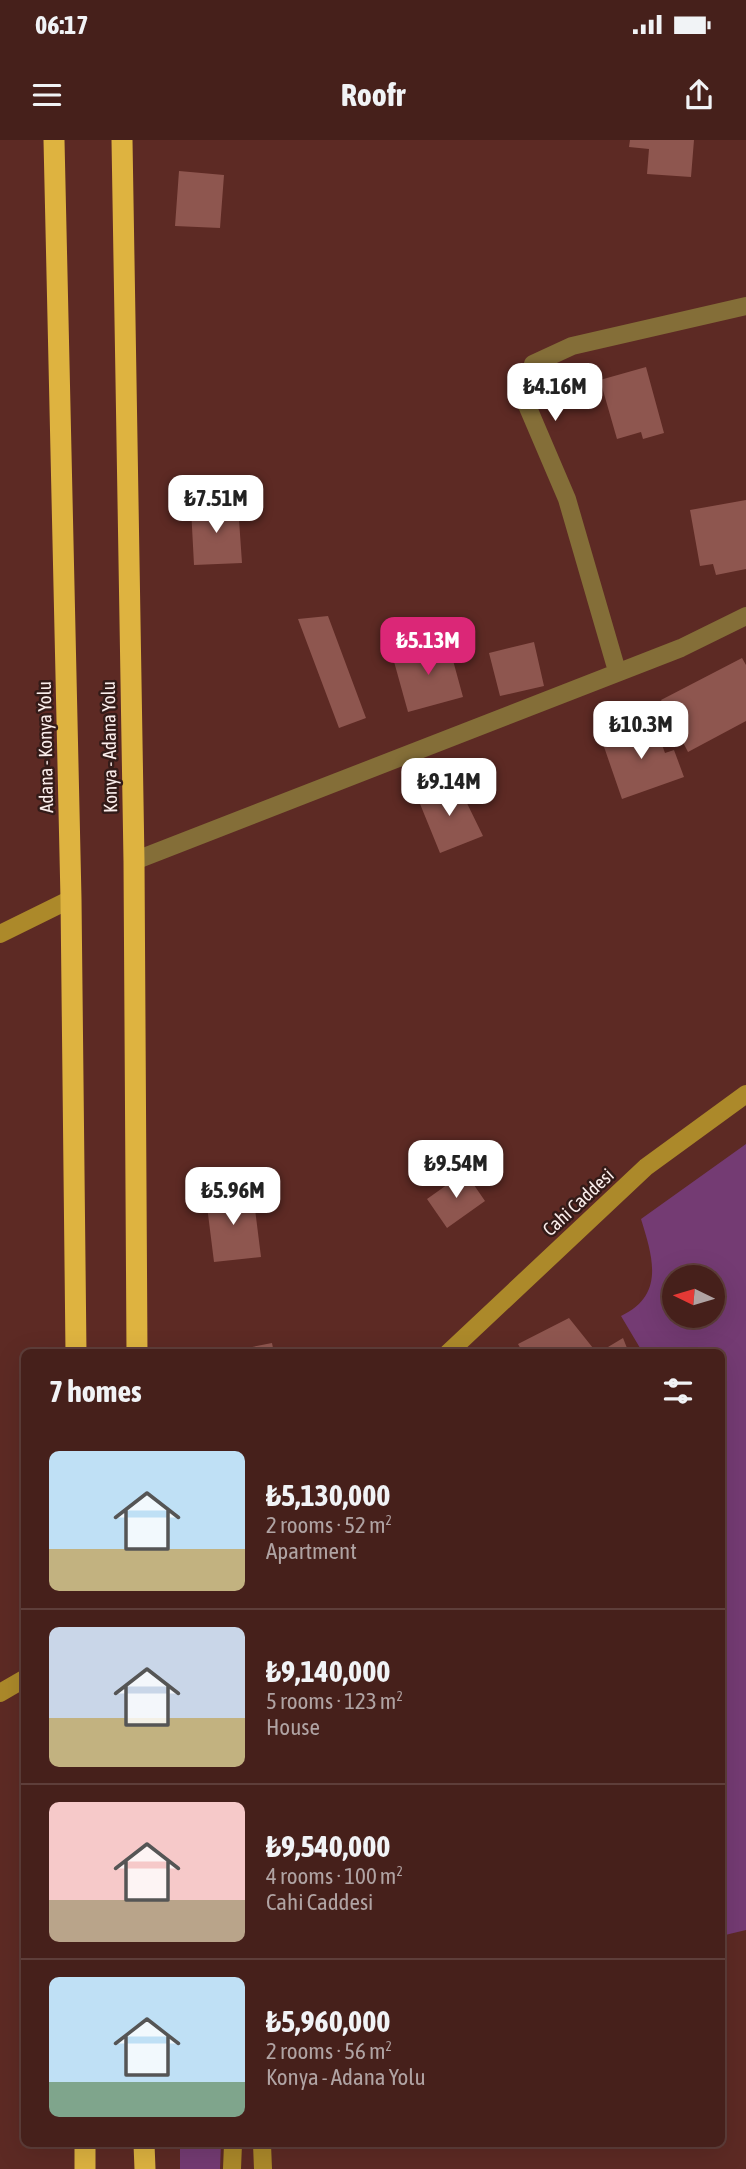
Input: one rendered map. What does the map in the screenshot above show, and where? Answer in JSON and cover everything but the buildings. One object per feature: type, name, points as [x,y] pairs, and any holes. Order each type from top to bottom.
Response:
[{"type":"highway","name":"Adana - Konya Yolu","points":[[54,140],[71,899],[76,1349]]},
{"type":"highway","name":"Konya - Adana Yolu","points":[[122,140],[134,861],[137,1349]]},
{"type":"highway","points":[[85,2147],[85,2169]]},
{"type":"highway","points":[[144,2147],[145,2169]]},
{"type":"main road","points":[[0,934],[71,899]]},
{"type":"main road","name":"Cahi Caddesi","points":[[452,1349],[646,1167],[746,1094]]},
{"type":"main road","points":[[0,1693],[21,1681]]},
{"type":"main road","points":[[232,2169],[233,2147]]},
{"type":"main road","points":[[262,2147],[263,2169]]},
{"type":"street","points":[[617,671],[567,499],[526,403],[533,364],[572,346],[746,306]]},
{"type":"street","points":[[134,861],[681,648],[746,616]]},
{"type":"shaded area","points":[[746,1144],[746,1930],[725,1935],[725,1349],[641,1349],[621,1316],[644,1297],[650,1286],[652,1261],[641,1219]]},
{"type":"shaded area","points":[[180,2147],[221,2147],[220,2169],[180,2169]]}]
